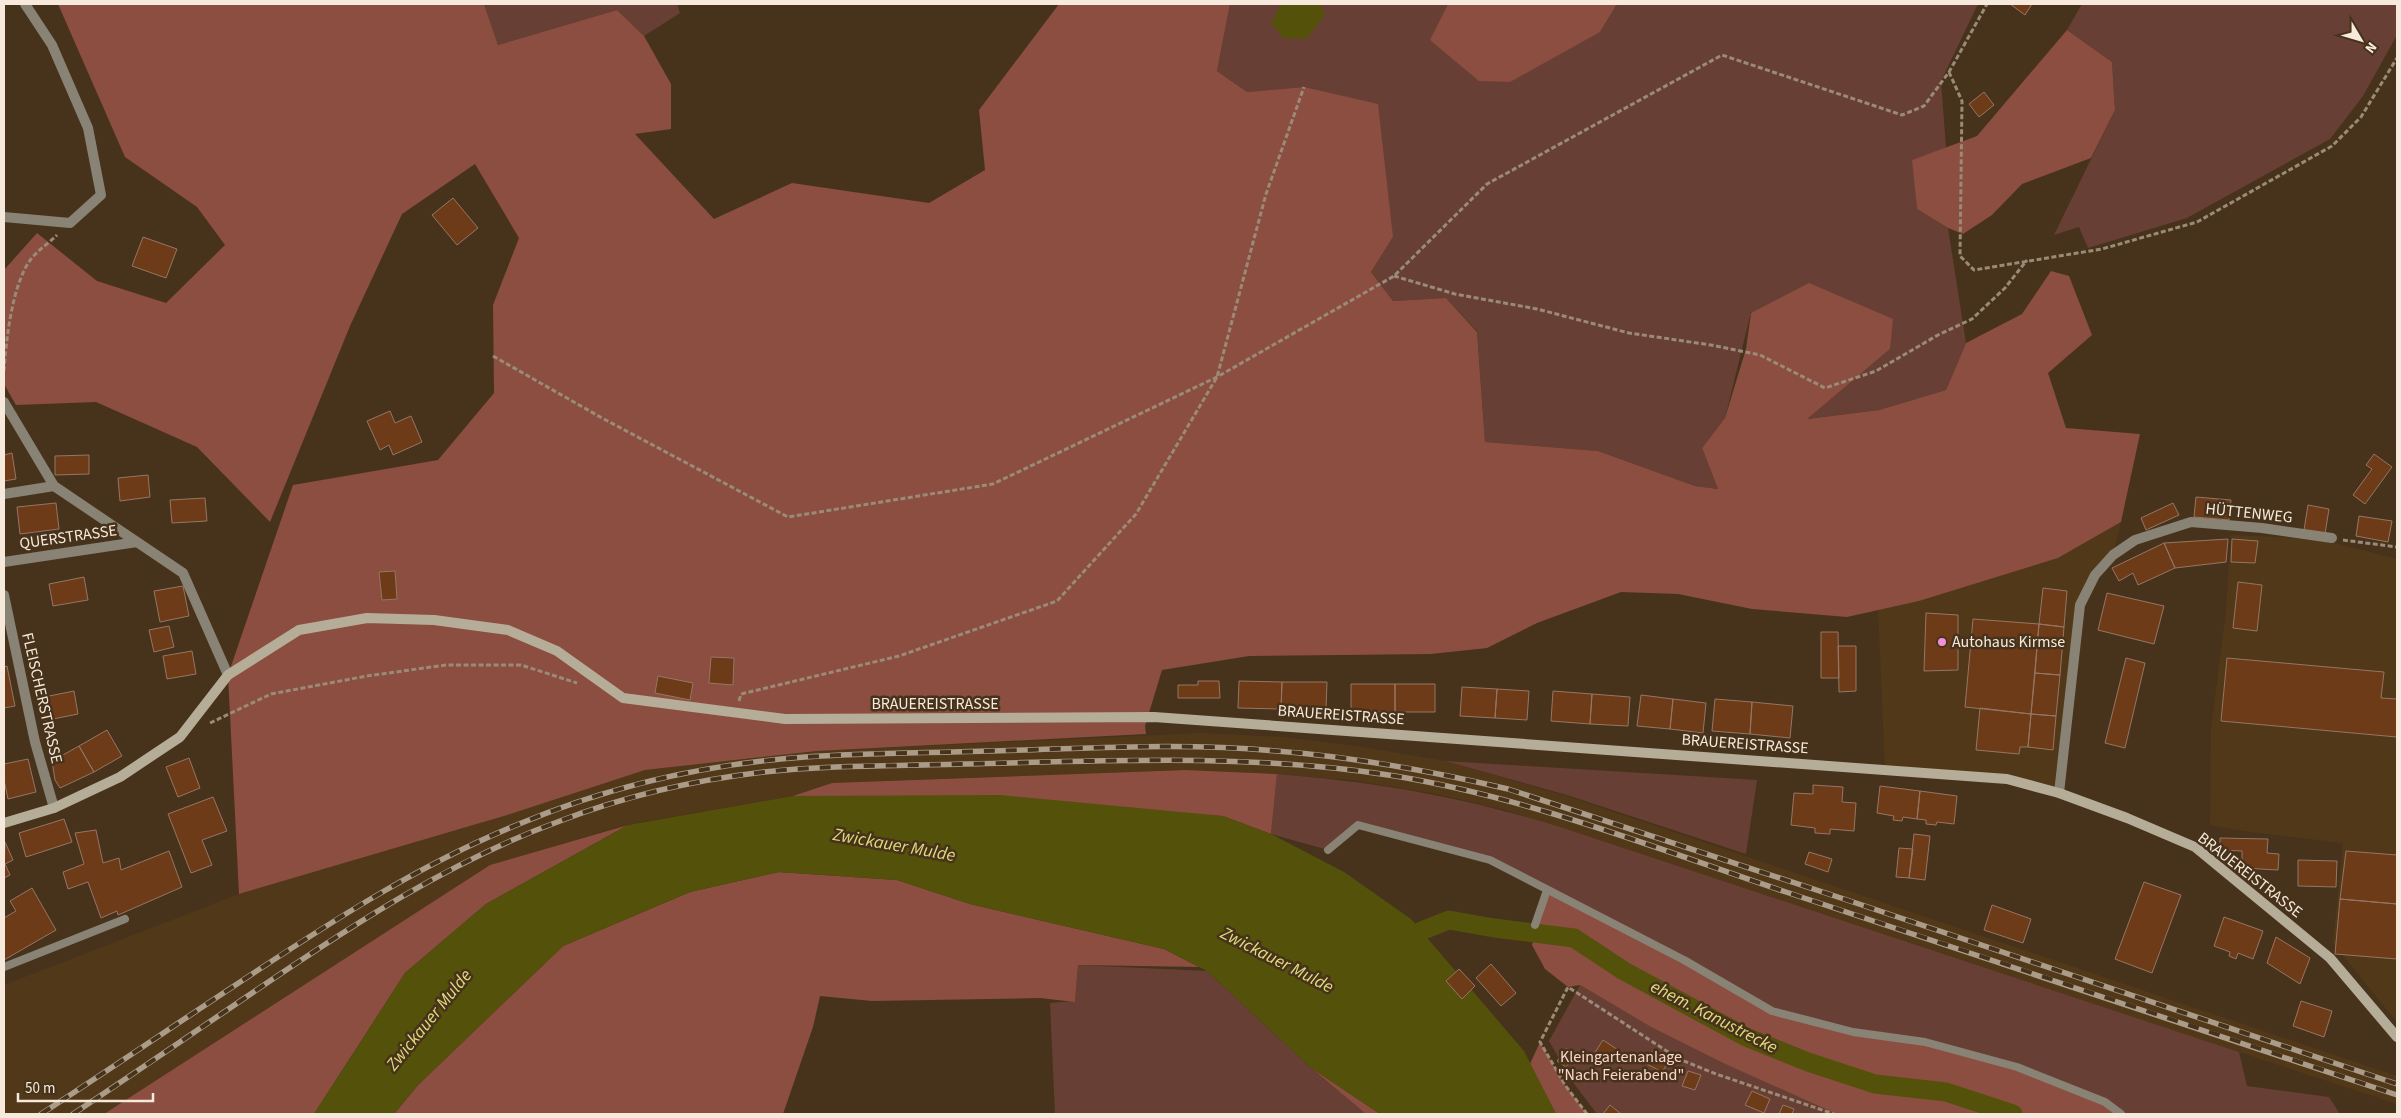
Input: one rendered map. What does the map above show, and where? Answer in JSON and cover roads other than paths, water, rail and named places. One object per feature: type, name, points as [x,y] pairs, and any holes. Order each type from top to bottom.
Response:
[{"type":"street","points":[[4,217],[70,223],[101,195],[88,128],[52,45],[25,4]]},
{"type":"street","points":[[4,402],[54,486],[183,573],[228,674],[180,736],[120,777],[54,808],[4,823]]},
{"type":"street","points":[[4,494],[54,486]]},
{"type":"street","name":"HÜTTENWEG","points":[[2059,793],[2080,606],[2095,576],[2113,555],[2135,540],[2191,522],[2262,528],[2332,538]]},
{"type":"street","name":"QUERSTRASSE","points":[[4,562],[137,542]]},
{"type":"street","name":"FLEISCHERSTRASSE","points":[[4,595],[35,742],[54,808]]},
{"type":"street","name":"BRAUEREISTRASSE","points":[[228,674],[298,630],[367,618],[434,620],[469,624],[516,634],[557,651],[623,698],[794,719],[1154,717],[2006,779],[2059,793],[2127,818],[2195,847],[2330,958],[2397,1037]]},
{"type":"lane","points":[[1328,850],[1358,824],[1490,860],[1684,960],[1772,1011],[1853,1032],[1925,1042],[2017,1066],[2106,1102],[2122,1114]]},
{"type":"lane","points":[[1535,925],[1547,890]]},
{"type":"lane","points":[[4,967],[125,919]]},
{"type":"water","points":[[1281,4],[1321,4],[1325,15],[1306,39],[1283,38],[1271,23]]},
{"type":"water","name":"Zwickauer Mulde","points":[[1000,795],[1223,816],[1271,834],[1344,872],[1411,919],[1524,1051],[1556,1114],[1380,1114],[1310,1067],[1207,971],[1164,949],[970,904],[897,880],[779,872],[690,892],[563,946],[418,1085],[394,1114],[314,1114],[405,973],[486,904],[628,825],[793,796]]},
{"type":"waterway","name":"ehem. Kanustrecke","points":[[1421,931],[1449,920],[1494,928],[1574,938],[1624,971],[1746,1037],[1808,1062],[1875,1084],[1946,1092],[2013,1114]]},
{"type":"railway","points":[[41,1114],[272,961],[412,875],[486,838],[592,797],[662,778],[769,760],[850,755],[1131,747],[1240,748],[1334,757],[1450,776],[1508,789],[2397,1084]]},
{"type":"railway","points":[[73,1114],[294,965],[404,896],[480,855],[519,837],[585,812],[686,784],[764,772],[838,767],[1125,760],[1233,761],[1341,769],[1395,776],[1495,797],[1593,826],[2397,1095]]},
{"type":"place","name":"Autohaus Kirmse","points":[[1942,642]]},
{"type":"park label","name":"Kleingartenanlage \"Nach Feierabend\"","points":[[1621,1066]]}]
